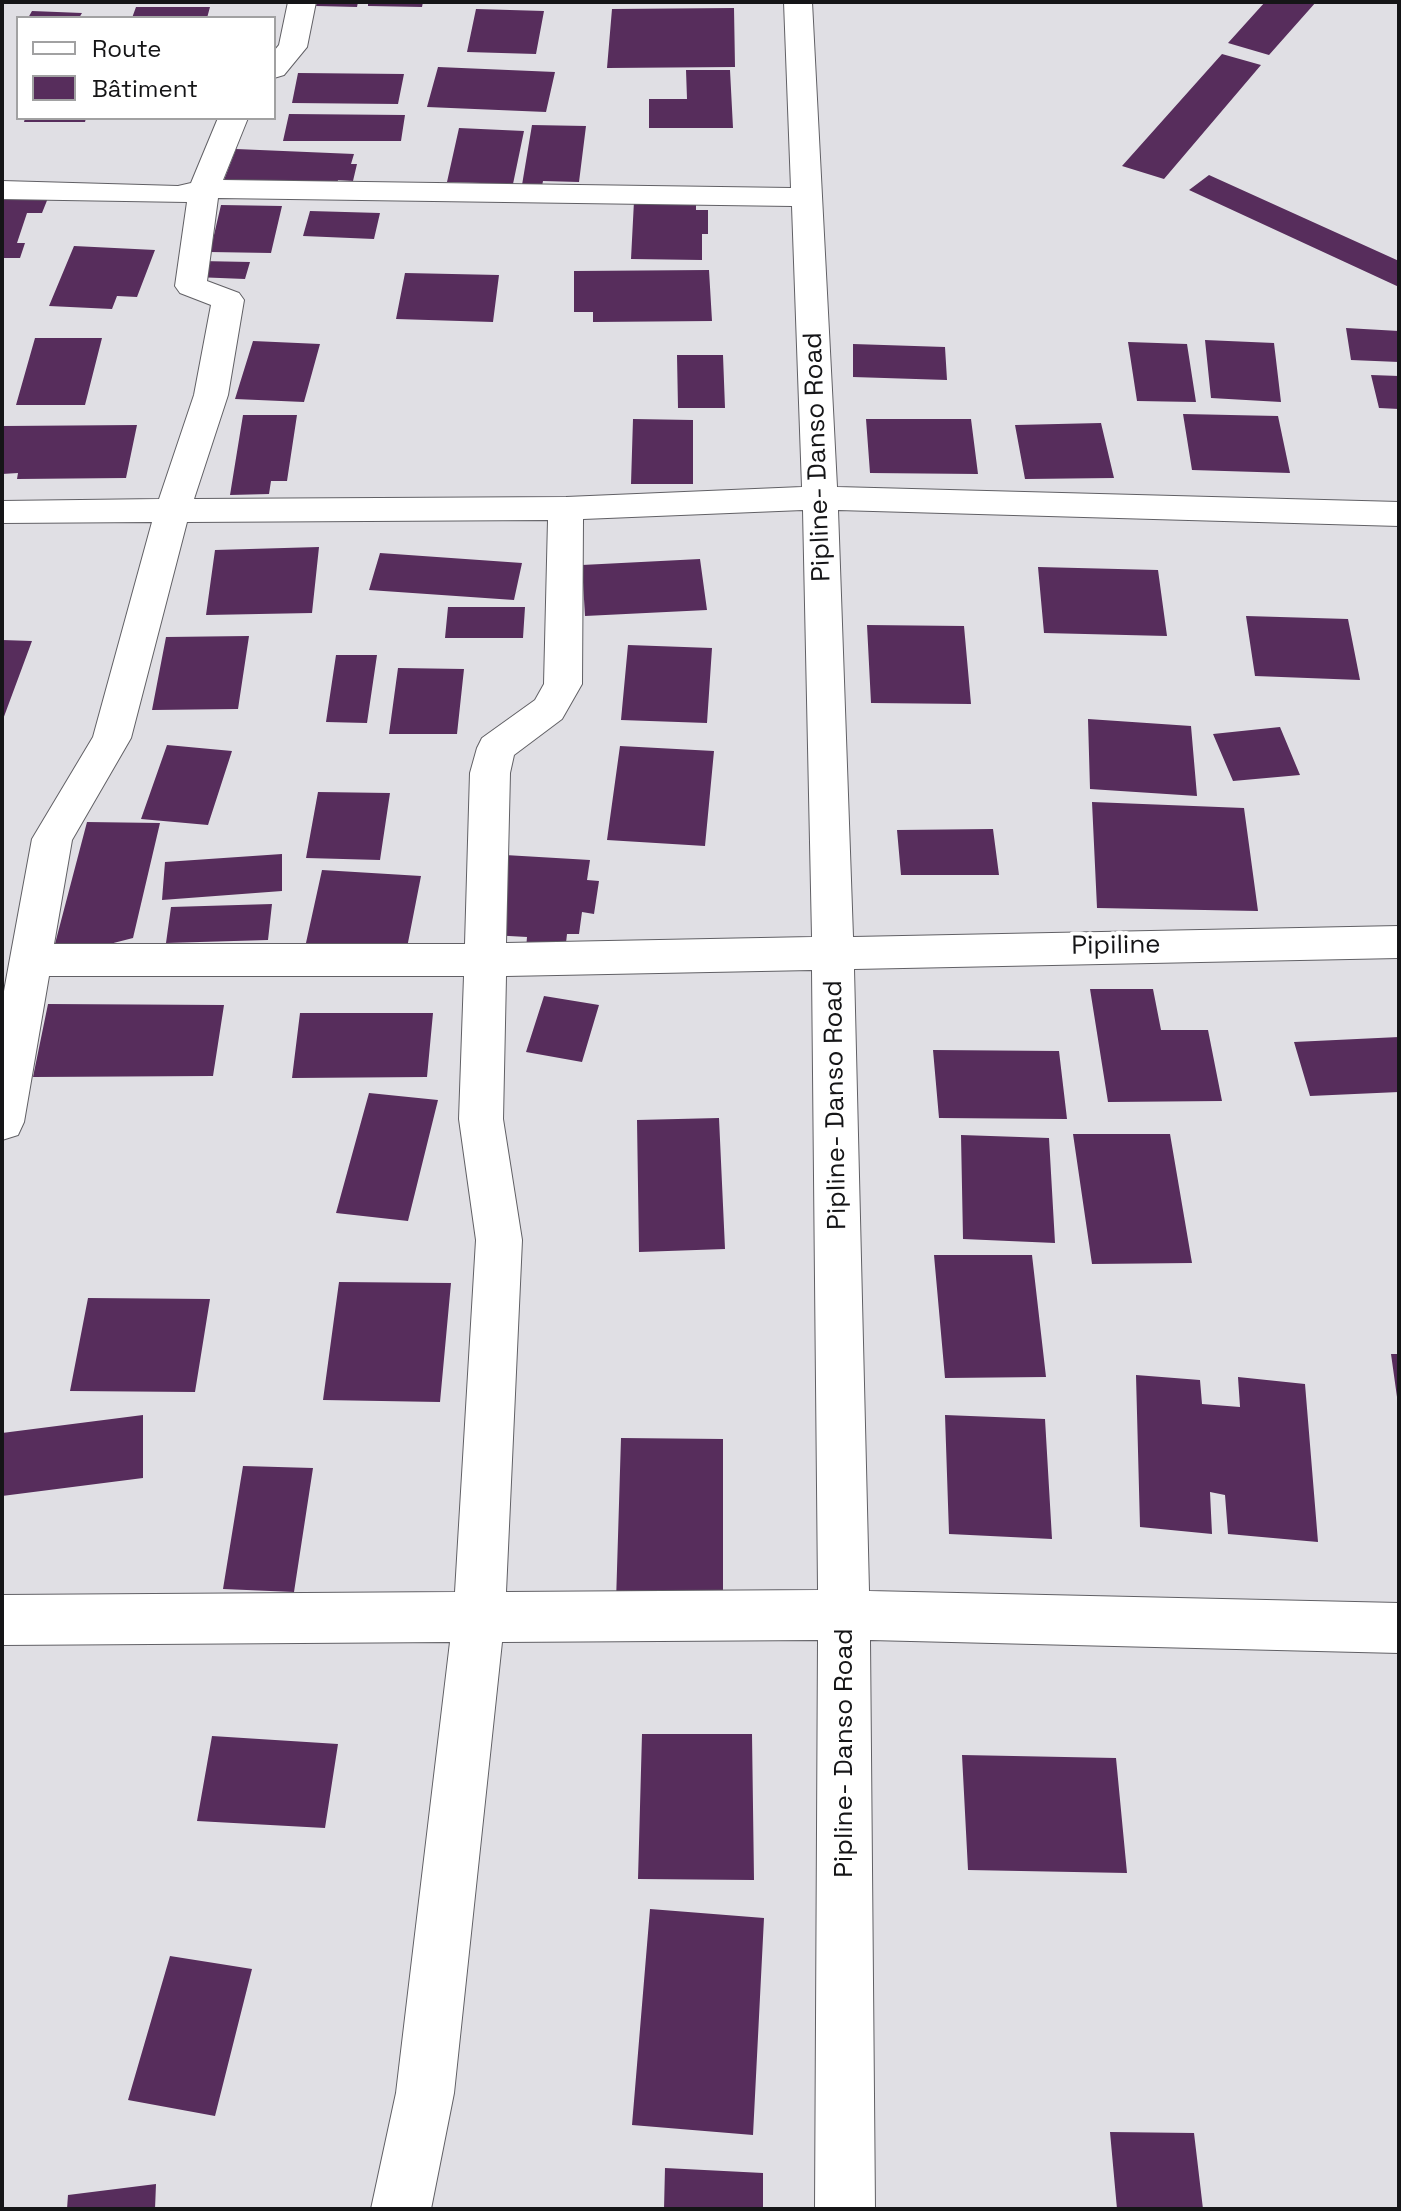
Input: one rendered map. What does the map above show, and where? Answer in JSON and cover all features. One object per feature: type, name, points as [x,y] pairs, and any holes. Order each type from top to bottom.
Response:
[{"type":"street","points":[[276,67],[293,47],[302,2]]},
{"type":"street","name":"Pipline- Danso Road","points":[[798,2],[820,498],[833,951],[844,1615],[845,2209]]},
{"type":"street","points":[[2,1122],[52,839],[112,738],[172,513],[211,395],[228,300],[191,286],[204,189],[232,120]]},
{"type":"street","points":[[2,190],[178,195],[204,189],[806,197]]},
{"type":"street","points":[[2,512],[566,508],[820,498],[1399,514]]},
{"type":"street","points":[[401,2209],[425,2093],[479,1617],[499,1240],[481,1119],[490,773],[496,748],[549,709],[563,684],[566,508]]},
{"type":"street","name":"Pipiline","points":[[30,960],[485,960],[1399,942]]},
{"type":"street","points":[[2,1620],[844,1615],[1399,1628]]},
{"type":"building","points":[[317,2],[358,2],[357,7],[316,6]]},
{"type":"building","points":[[368,2],[423,2],[422,7],[368,6]]},
{"type":"building","points":[[1265,2],[1316,2],[1269,55],[1228,43]]},
{"type":"building","points":[[136,7],[210,7],[208,16],[133,16]]},
{"type":"building","points":[[734,8],[735,67],[607,68],[612,9]]},
{"type":"building","points":[[476,9],[544,11],[536,54],[467,52]]},
{"type":"building","points":[[32,11],[82,13],[80,16],[29,16]]},
{"type":"building","points":[[1222,54],[1261,65],[1164,179],[1122,166]]},
{"type":"building","points":[[438,67],[555,72],[546,112],[427,107]]},
{"type":"building","points":[[686,70],[730,70],[733,128],[649,128],[649,99],[687,99]]},
{"type":"building","points":[[298,73],[404,74],[398,104],[292,103]]},
{"type":"building","points":[[289,114],[405,115],[401,141],[283,141]]},
{"type":"building","points":[[24,120],[86,120],[85,122]]},
{"type":"building","points":[[532,125],[586,126],[579,182],[543,181],[542,186],[522,185]]},
{"type":"building","points":[[459,128],[524,131],[513,184],[447,182]]},
{"type":"building","points":[[236,149],[354,154],[351,164],[357,164],[353,181],[338,180],[337,185],[224,180]]},
{"type":"building","points":[[1209,175],[1399,261],[1399,287],[1189,190]]},
{"type":"building","points":[[2,197],[48,198],[42,213],[27,213],[17,243],[25,243],[20,258],[2,258]]},
{"type":"building","points":[[634,201],[696,202],[696,210],[708,210],[708,234],[702,234],[702,260],[631,259]]},
{"type":"building","points":[[221,205],[282,206],[271,253],[210,252]]},
{"type":"building","points":[[310,211],[380,213],[374,239],[303,236]]},
{"type":"building","points":[[74,246],[155,250],[137,297],[117,296],[112,309],[49,306]]},
{"type":"building","points":[[200,261],[250,262],[245,279],[195,277]]},
{"type":"building","points":[[709,270],[712,321],[593,322],[593,312],[574,312],[574,271]]},
{"type":"building","points":[[405,273],[499,275],[493,322],[396,319]]},
{"type":"building","points":[[1346,328],[1399,331],[1399,362],[1351,360]]},
{"type":"building","points":[[35,338],[102,338],[85,405],[16,405]]},
{"type":"building","points":[[1205,340],[1274,343],[1281,402],[1211,398]]},
{"type":"building","points":[[253,341],[320,344],[304,402],[235,399]]},
{"type":"building","points":[[1128,342],[1187,344],[1196,402],[1137,401]]},
{"type":"building","points":[[853,344],[945,347],[947,380],[853,377]]},
{"type":"building","points":[[677,355],[723,355],[725,408],[678,408]]},
{"type":"building","points":[[1371,375],[1399,376],[1399,409],[1379,408]]},
{"type":"building","points":[[1183,414],[1278,416],[1290,473],[1192,470]]},
{"type":"building","points":[[243,415],[297,415],[287,481],[271,481],[269,494],[230,495]]},
{"type":"building","points":[[633,419],[693,420],[693,484],[631,484]]},
{"type":"building","points":[[866,419],[971,419],[978,474],[870,473]]},
{"type":"building","points":[[1101,423],[1114,478],[1025,479],[1015,425]]},
{"type":"building","points":[[137,425],[126,478],[17,479],[18,473],[2,474],[4,426]]},
{"type":"building","points":[[319,547],[312,613],[206,615],[215,550]]},
{"type":"building","points":[[380,553],[522,563],[514,600],[369,590]]},
{"type":"building","points":[[700,559],[707,610],[585,616],[582,565]]},
{"type":"building","points":[[1038,567],[1158,570],[1167,636],[1044,633]]},
{"type":"building","points":[[448,607],[525,607],[523,638],[445,638]]},
{"type":"building","points":[[1246,616],[1348,619],[1360,680],[1255,676]]},
{"type":"building","points":[[867,625],[964,626],[971,704],[871,703]]},
{"type":"building","points":[[249,636],[238,709],[152,710],[166,637]]},
{"type":"building","points":[[2,640],[32,641],[2,722]]},
{"type":"building","points":[[628,645],[712,648],[707,723],[621,720]]},
{"type":"building","points":[[336,655],[377,655],[367,723],[326,722]]},
{"type":"building","points":[[398,668],[464,669],[457,734],[389,734]]},
{"type":"building","points":[[1088,719],[1191,726],[1197,796],[1090,789]]},
{"type":"building","points":[[1280,727],[1300,775],[1233,781],[1213,734]]},
{"type":"building","points":[[167,745],[232,751],[208,825],[141,819]]},
{"type":"building","points":[[620,746],[714,751],[705,846],[607,840]]},
{"type":"building","points":[[318,792],[390,793],[380,860],[306,858]]},
{"type":"building","points":[[1092,802],[1244,808],[1258,911],[1097,908]]},
{"type":"building","points":[[87,822],[160,823],[133,938],[51,959]]},
{"type":"building","points":[[993,829],[999,875],[901,875],[897,830]]},
{"type":"building","points":[[282,854],[282,891],[162,900],[165,862]]},
{"type":"building","points":[[505,855],[590,860],[587,880],[599,881],[594,914],[582,912],[579,934],[567,934],[565,952],[526,949],[527,937],[491,935]]},
{"type":"building","points":[[322,870],[421,876],[405,958],[304,952]]},
{"type":"building","points":[[272,904],[268,940],[166,943],[171,907]]},
{"type":"building","points":[[1090,989],[1153,989],[1161,1030],[1208,1030],[1222,1101],[1108,1102]]},
{"type":"building","points":[[544,996],[599,1005],[582,1062],[526,1052]]},
{"type":"building","points":[[48,1004],[224,1005],[213,1076],[33,1077]]},
{"type":"building","points":[[300,1013],[433,1013],[427,1077],[292,1078]]},
{"type":"building","points":[[1399,1037],[1399,1092],[1310,1096],[1294,1042]]},
{"type":"building","points":[[933,1050],[1059,1051],[1067,1119],[939,1118]]},
{"type":"building","points":[[369,1093],[438,1100],[408,1221],[336,1213]]},
{"type":"building","points":[[719,1118],[725,1249],[639,1252],[637,1120]]},
{"type":"building","points":[[1073,1134],[1170,1134],[1192,1263],[1092,1264]]},
{"type":"building","points":[[961,1135],[1049,1138],[1055,1243],[963,1239]]},
{"type":"building","points":[[934,1255],[1032,1255],[1046,1377],[945,1378]]},
{"type":"building","points":[[339,1282],[451,1283],[440,1402],[323,1400]]},
{"type":"building","points":[[88,1298],[210,1299],[195,1392],[70,1391]]},
{"type":"building","points":[[1391,1354],[1399,1354],[1399,1397],[1397,1397]]},
{"type":"building","points":[[1136,1375],[1200,1380],[1202,1404],[1240,1407],[1238,1377],[1305,1384],[1318,1542],[1228,1534],[1225,1495],[1210,1492],[1212,1534],[1140,1527]]},
{"type":"building","points":[[143,1415],[143,1478],[2,1496],[2,1433]]},
{"type":"building","points":[[945,1415],[1045,1419],[1052,1539],[949,1534]]},
{"type":"building","points":[[621,1438],[723,1439],[723,1604],[616,1602]]},
{"type":"building","points":[[243,1466],[313,1468],[294,1592],[223,1589]]},
{"type":"building","points":[[642,1734],[752,1734],[754,1880],[638,1879]]},
{"type":"building","points":[[212,1736],[338,1744],[325,1828],[197,1821]]},
{"type":"building","points":[[962,1755],[1116,1758],[1127,1873],[968,1870]]},
{"type":"building","points":[[650,1909],[764,1918],[753,2135],[632,2125]]},
{"type":"building","points":[[170,1956],[252,1969],[215,2116],[128,2100]]},
{"type":"building","points":[[1110,2132],[1194,2133],[1203,2209],[1117,2209]]},
{"type":"building","points":[[665,2168],[763,2173],[763,2209],[664,2209]]},
{"type":"building","points":[[156,2184],[155,2209],[67,2209],[68,2195]]}]
